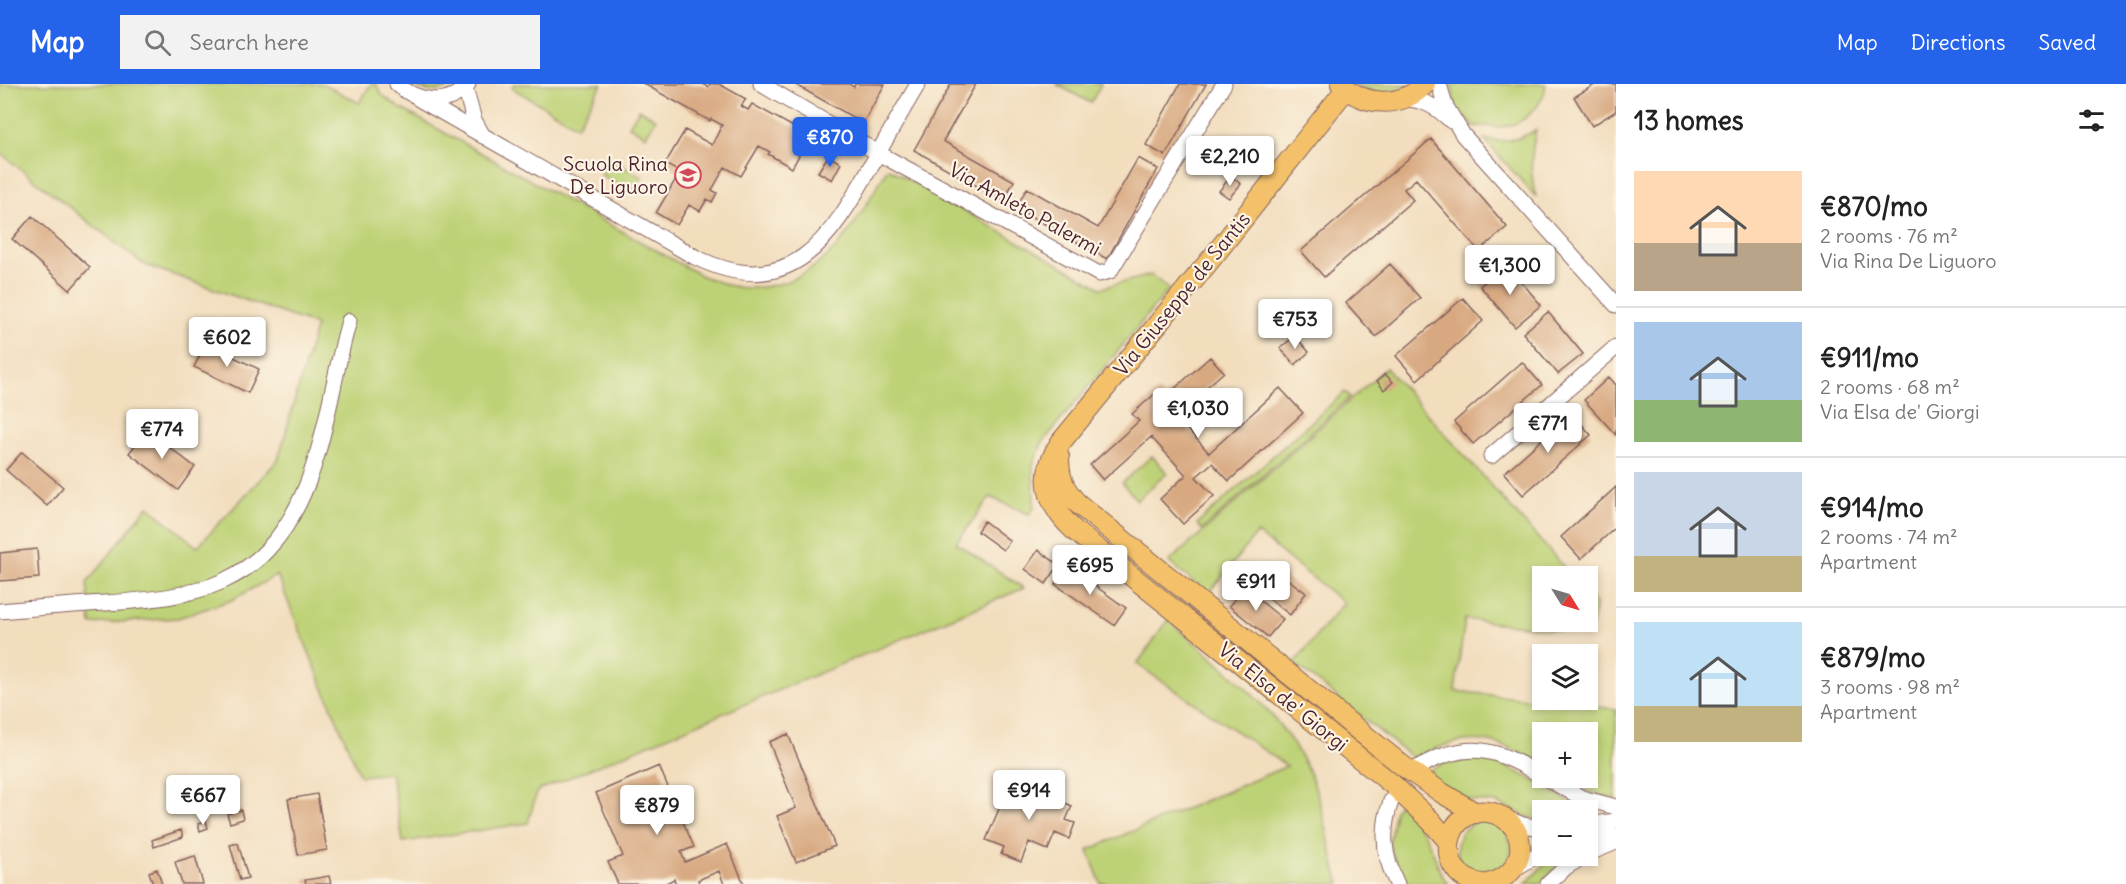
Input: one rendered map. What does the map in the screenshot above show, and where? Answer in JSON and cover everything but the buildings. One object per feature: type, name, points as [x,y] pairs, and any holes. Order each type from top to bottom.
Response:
[{"type":"main road","points":[[1344,87],[1370,101],[1388,102],[1418,91],[1425,84]]},
{"type":"main road","name":"Via Giuseppe de Santis","points":[[1061,442],[1344,87]]},
{"type":"main road","name":"Via Elsa de' Giorgi","points":[[1061,442],[1059,474],[1062,484],[1077,503],[1403,766],[1442,794],[1476,813],[1486,812],[1504,818]]},
{"type":"main road","name":"Via Elsa de' Giorgi","points":[[1061,442],[1053,453],[1049,465],[1048,490],[1055,508],[1066,523],[1392,784],[1431,821],[1449,842]]},
{"type":"main road","points":[[1476,813],[1458,823],[1449,842],[1451,862],[1464,880],[1482,884]]},
{"type":"main road","points":[[1487,884],[1509,876],[1519,858],[1518,836],[1513,825],[1504,818]]},
{"type":"street","points":[[397,84],[407,93],[695,257],[726,269],[748,272],[773,270],[792,264],[819,244],[840,220],[918,84]]},
{"type":"street","name":"Via Amleto Palermi","points":[[761,84],[878,153],[1099,274],[1110,271],[1224,84]]},
{"type":"street","points":[[1439,84],[1445,105],[1456,125]]},
{"type":"street","points":[[419,99],[435,100],[451,97],[466,86],[474,120],[483,136]]},
{"type":"street","points":[[1401,99],[1414,99],[1428,104],[1456,125],[1616,305]]},
{"type":"street","points":[[0,611],[166,598],[195,592],[237,574],[263,555],[286,525],[303,494],[315,461],[349,321]]},
{"type":"street","points":[[1491,456],[1616,346]]},
{"type":"street","points":[[1417,768],[1448,753],[1477,750],[1506,757],[1532,770]]},
{"type":"street","points":[[1564,788],[1582,798],[1616,807]]},
{"type":"street","points":[[1391,801],[1384,824],[1384,840],[1389,865],[1397,884]]},
{"type":"street","points":[[1504,818],[1532,826]]},
{"type":"street","points":[[1598,823],[1616,821]]},
{"type":"street","points":[[1598,838],[1616,836]]},
{"type":"street","points":[[1598,850],[1616,842]]},
{"type":"street","points":[[1509,876],[1532,859]]},
{"type":"street","points":[[1548,884],[1568,866]]},
{"type":"green space","points":[[0,84],[324,84],[359,103],[371,84],[376,84],[382,95],[400,108],[702,276],[738,287],[757,288],[782,283],[818,264],[845,236],[888,168],[1101,288],[1151,275],[1169,289],[1042,443],[1033,465],[1034,508],[1029,514],[990,497],[956,543],[1024,588],[537,791],[528,823],[403,842],[391,773],[360,776],[277,575],[232,600],[178,618],[91,624],[87,583],[148,506],[197,547],[278,460],[316,325],[143,264],[0,153]]},
{"type":"green space","points":[[411,84],[455,84],[439,91],[433,91]]},
{"type":"green space","points":[[514,84],[602,84],[577,126],[512,88]]},
{"type":"green space","points":[[1056,84],[1101,84],[1091,103]]},
{"type":"green space","points":[[1355,84],[1411,84],[1390,92],[1376,92]]},
{"type":"green space","points":[[1451,84],[1546,84],[1541,100],[1523,119],[1508,126],[1475,127],[1456,107]]},
{"type":"green space","points":[[639,109],[656,119],[646,136],[629,126]]},
{"type":"green space","points":[[1536,130],[1532,180],[1536,197],[1484,139],[1511,140]]},
{"type":"green space","points":[[610,159],[642,177],[633,193],[601,175]]},
{"type":"green space","points":[[1386,368],[1563,566],[1532,566],[1532,627],[1465,619],[1455,691],[1532,700],[1532,710],[1598,710],[1598,707],[1616,709],[1616,799],[1580,788],[1598,788],[1598,722],[1532,722],[1532,759],[1508,747],[1478,740],[1448,744],[1413,758],[1294,663],[1344,603],[1257,533],[1208,594],[1169,562]]},
{"type":"green space","points":[[1345,392],[1350,397],[1202,530],[1197,524]]},
{"type":"green space","points":[[1152,456],[1167,473],[1137,500],[1122,483]]},
{"type":"green space","points":[[1168,620],[1251,693],[1287,734],[1313,782],[1340,884],[1101,884],[1088,850],[1287,766],[1137,664]]},
{"type":"green space","points":[[1475,759],[1497,764],[1532,780],[1532,788],[1546,788],[1568,800],[1532,800],[1532,818],[1496,803],[1466,800],[1422,774],[1444,763]]},
{"type":"green space","points":[[1399,804],[1422,831],[1448,884],[1404,884],[1389,844],[1395,810]]},
{"type":"green space","points":[[1484,821],[1494,823],[1503,829],[1509,838],[1511,848],[1509,858],[1503,867],[1494,873],[1484,875],[1474,873],[1465,867],[1459,858],[1457,848],[1459,838],[1465,829],[1474,823]]},
{"type":"green space","points":[[1543,866],[1560,866],[1541,884],[1525,884]]},
{"type":"place","name":"Scuola Rina De Liguoro","points":[[688,175]]}]
